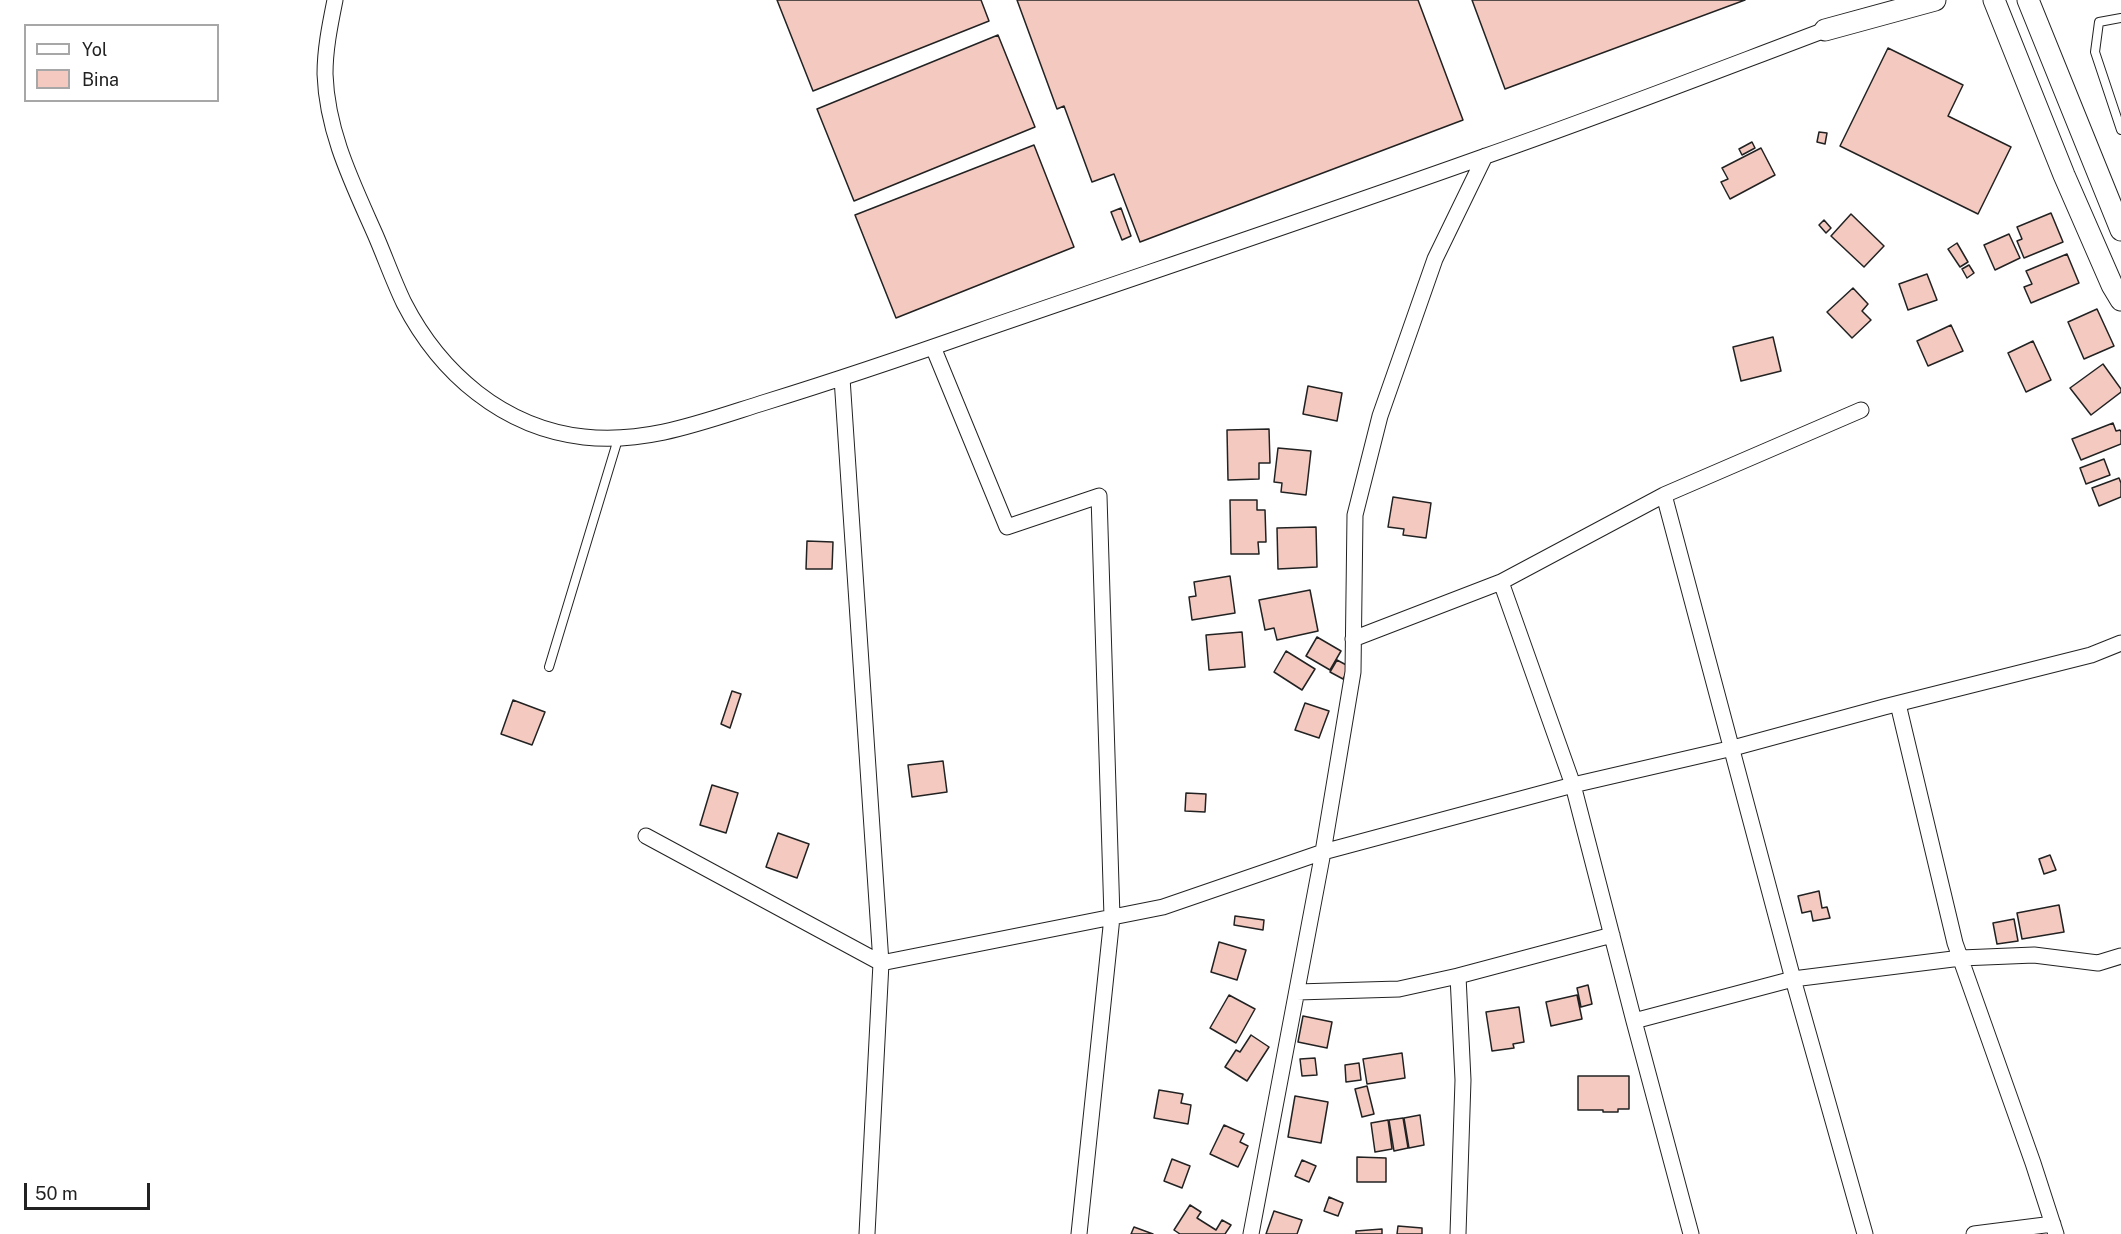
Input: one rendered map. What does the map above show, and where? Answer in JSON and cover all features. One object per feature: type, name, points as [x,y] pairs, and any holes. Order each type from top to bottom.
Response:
[{"type":"street","points":[[335,0],[327,36],[325,72],[327,102],[333,130],[343,160],[405,304],[424,335],[441,359],[466,386],[495,407],[523,421],[549,430],[583,437],[618,439],[677,431],[933,347],[1485,156],[1825,30],[1891,0]]},
{"type":"street","points":[[1825,30],[1935,0]]},
{"type":"street","points":[[1994,0],[2064,175],[2112,285],[2121,300]]},
{"type":"street","points":[[2028,0],[2121,230]]},
{"type":"street","points":[[1251,1234],[1323,852],[1353,672],[1355,515],[1380,416],[1435,259],[1485,156]]},
{"type":"street","points":[[933,347],[1007,528],[1099,496],[1112,917],[1079,1234]]},
{"type":"street","points":[[842,378],[881,963],[867,1234]]},
{"type":"street","points":[[1353,639],[1501,582],[1664,495],[1861,410]]},
{"type":"street","points":[[1664,495],[1793,979],[1865,1234]]},
{"type":"street","points":[[1501,582],[1574,785],[1691,1234]]},
{"type":"street","points":[[646,836],[881,963],[1163,907],[1323,852],[1574,785],[1733,748],[2091,655],[2121,643]]},
{"type":"street","points":[[1898,704],[1955,943],[2055,1229],[1974,1234]]},
{"type":"street","points":[[1297,992],[1399,989],[1458,976],[1612,935]]},
{"type":"street","points":[[1634,1021],[1793,979],[1961,958],[2034,955],[2098,963],[2121,956]]},
{"type":"street","points":[[1458,976],[1463,1080],[1458,1234]]},
{"type":"lane","points":[[2121,18],[2099,22],[2095,52],[2121,130]]},
{"type":"lane","points":[[549,667],[618,439]]},
{"type":"building","points":[[777,0],[981,0],[989,21],[813,91]]},
{"type":"building","points":[[1017,0],[1418,0],[1463,120],[1140,242],[1114,174],[1092,182],[1064,106],[1057,109]]},
{"type":"building","points":[[1472,0],[1745,0],[1505,89]]},
{"type":"building","points":[[998,35],[1035,127],[854,201],[817,109]]},
{"type":"building","points":[[1888,48],[1963,85],[1948,116],[2011,147],[1978,214],[1840,146]]},
{"type":"building","points":[[1819,132],[1827,133],[1825,144],[1817,142]]},
{"type":"building","points":[[1752,142],[1755,148],[1742,155],[1739,149]]},
{"type":"building","points":[[1034,145],[1074,247],[896,318],[855,215]]},
{"type":"building","points":[[1761,148],[1775,175],[1730,199],[1721,182],[1728,179],[1722,168]]},
{"type":"building","points":[[1121,208],[1131,236],[1122,240],[1111,212]]},
{"type":"building","points":[[2051,213],[2063,242],[2024,258],[2017,241],[2022,239],[2017,227]]},
{"type":"building","points":[[1851,214],[1884,246],[1864,267],[1831,236]]},
{"type":"building","points":[[1824,220],[1831,228],[1826,233],[1819,225]]},
{"type":"building","points":[[2009,234],[2020,258],[1995,270],[1984,245]]},
{"type":"building","points":[[1957,243],[1968,262],[1960,267],[1948,249]]},
{"type":"building","points":[[2067,254],[2079,283],[2031,303],[2024,287],[2032,284],[2026,271]]},
{"type":"building","points":[[1969,265],[1974,273],[1967,278],[1962,269]]},
{"type":"building","points":[[1927,274],[1937,300],[1908,310],[1899,284]]},
{"type":"building","points":[[1853,288],[1868,304],[1862,311],[1871,320],[1852,338],[1827,312]]},
{"type":"building","points":[[2097,309],[2114,346],[2084,359],[2068,322]]},
{"type":"building","points":[[1951,325],[1963,351],[1928,366],[1917,341]]},
{"type":"building","points":[[1773,337],[1781,371],[1741,381],[1733,347]]},
{"type":"building","points":[[2033,341],[2051,380],[2026,392],[2008,353]]},
{"type":"building","points":[[2103,364],[2121,392],[2091,415],[2070,388]]},
{"type":"building","points":[[1308,386],[1342,393],[1337,421],[1303,414]]},
{"type":"building","points":[[2113,423],[2116,431],[2121,432],[2121,444],[2081,460],[2072,439]]},
{"type":"building","points":[[1269,429],[1270,463],[1259,463],[1259,479],[1228,480],[1227,430]]},
{"type":"building","points":[[1278,448],[1311,451],[1306,495],[1281,492],[1282,483],[1274,482]]},
{"type":"building","points":[[2104,459],[2110,475],[2086,484],[2080,468]]},
{"type":"building","points":[[2119,478],[2121,497],[2099,506],[2092,488]]},
{"type":"building","points":[[1393,497],[1431,503],[1426,538],[1403,535],[1404,529],[1388,527]]},
{"type":"building","points":[[1230,500],[1257,500],[1257,510],[1265,510],[1266,542],[1258,542],[1259,554],[1231,554]]},
{"type":"building","points":[[1316,527],[1317,567],[1278,569],[1277,528]]},
{"type":"building","points":[[807,541],[833,542],[832,569],[806,569]]},
{"type":"building","points":[[1230,576],[1235,613],[1192,620],[1189,597],[1196,596],[1194,582]]},
{"type":"building","points":[[1310,590],[1318,631],[1277,640],[1274,628],[1265,630],[1259,600]]},
{"type":"building","points":[[1242,632],[1245,667],[1209,670],[1206,635]]},
{"type":"building","points":[[1317,637],[1341,651],[1330,670],[1306,656]]},
{"type":"building","points":[[1286,651],[1315,669],[1302,690],[1274,672]]},
{"type":"building","points":[[1337,660],[1350,667],[1343,679],[1330,672]]},
{"type":"building","points":[[732,691],[741,694],[730,728],[721,724]]},
{"type":"building","points":[[513,700],[545,712],[532,745],[501,734]]},
{"type":"building","points":[[1305,703],[1329,711],[1319,738],[1295,730]]},
{"type":"building","points":[[943,761],[947,792],[912,797],[908,765]]},
{"type":"building","points":[[712,785],[738,793],[726,833],[700,825]]},
{"type":"building","points":[[1186,793],[1206,794],[1205,812],[1185,811]]},
{"type":"building","points":[[778,833],[809,844],[797,878],[766,867]]},
{"type":"building","points":[[2050,855],[2056,870],[2044,874],[2039,859]]},
{"type":"building","points":[[1819,891],[1822,908],[1827,907],[1830,918],[1813,921],[1811,911],[1802,913],[1798,896]]},
{"type":"building","points":[[2059,905],[2064,932],[2022,939],[2017,913]]},
{"type":"building","points":[[1235,916],[1264,920],[1263,930],[1234,925]]},
{"type":"building","points":[[2014,919],[2018,941],[1997,944],[1993,923]]},
{"type":"building","points":[[1219,942],[1246,950],[1237,980],[1211,972]]},
{"type":"building","points":[[1588,985],[1592,1004],[1581,1007],[1577,988]]},
{"type":"building","points":[[1229,995],[1255,1009],[1236,1043],[1210,1028]]},
{"type":"building","points":[[1577,995],[1582,1019],[1551,1026],[1546,1002]]},
{"type":"building","points":[[1519,1007],[1524,1042],[1513,1044],[1514,1048],[1492,1051],[1486,1012]]},
{"type":"building","points":[[1303,1016],[1332,1022],[1327,1048],[1298,1042]]},
{"type":"building","points":[[1251,1035],[1269,1047],[1247,1081],[1225,1067],[1236,1050],[1240,1052]]},
{"type":"building","points":[[1402,1053],[1405,1078],[1367,1084],[1363,1059]]},
{"type":"building","points":[[1315,1058],[1317,1075],[1302,1076],[1300,1059]]},
{"type":"building","points":[[1359,1063],[1361,1080],[1346,1082],[1345,1065]]},
{"type":"building","points":[[1578,1076],[1629,1076],[1629,1109],[1618,1109],[1618,1112],[1578,1110]]},
{"type":"building","points":[[1367,1086],[1374,1114],[1362,1117],[1355,1089]]},
{"type":"building","points":[[1159,1090],[1183,1094],[1181,1103],[1191,1105],[1188,1124],[1154,1118]]},
{"type":"building","points":[[1295,1096],[1328,1102],[1321,1143],[1288,1137]]},
{"type":"building","points":[[1420,1115],[1424,1145],[1409,1148],[1404,1118]]},
{"type":"building","points":[[1403,1118],[1408,1148],[1394,1151],[1389,1120]]},
{"type":"building","points":[[1388,1120],[1392,1149],[1375,1152],[1371,1123]]},
{"type":"building","points":[[1224,1125],[1244,1134],[1240,1142],[1248,1146],[1238,1167],[1210,1154]]},
{"type":"building","points":[[1357,1157],[1386,1158],[1386,1182],[1357,1182]]},
{"type":"building","points":[[1172,1159],[1190,1166],[1182,1188],[1164,1181]]},
{"type":"building","points":[[1302,1160],[1316,1166],[1309,1182],[1295,1176]]},
{"type":"building","points":[[1329,1197],[1343,1203],[1338,1216],[1324,1211]]},
{"type":"building","points":[[1190,1205],[1201,1212],[1197,1218],[1216,1230],[1222,1220],[1231,1225],[1225,1234],[1180,1234],[1174,1230]]},
{"type":"building","points":[[1274,1211],[1302,1220],[1297,1234],[1266,1234]]},
{"type":"building","points":[[1398,1226],[1422,1228],[1422,1234],[1397,1234]]},
{"type":"building","points":[[1134,1227],[1153,1234],[1131,1234]]},
{"type":"building","points":[[1382,1229],[1382,1234],[1356,1234],[1356,1231]]}]
